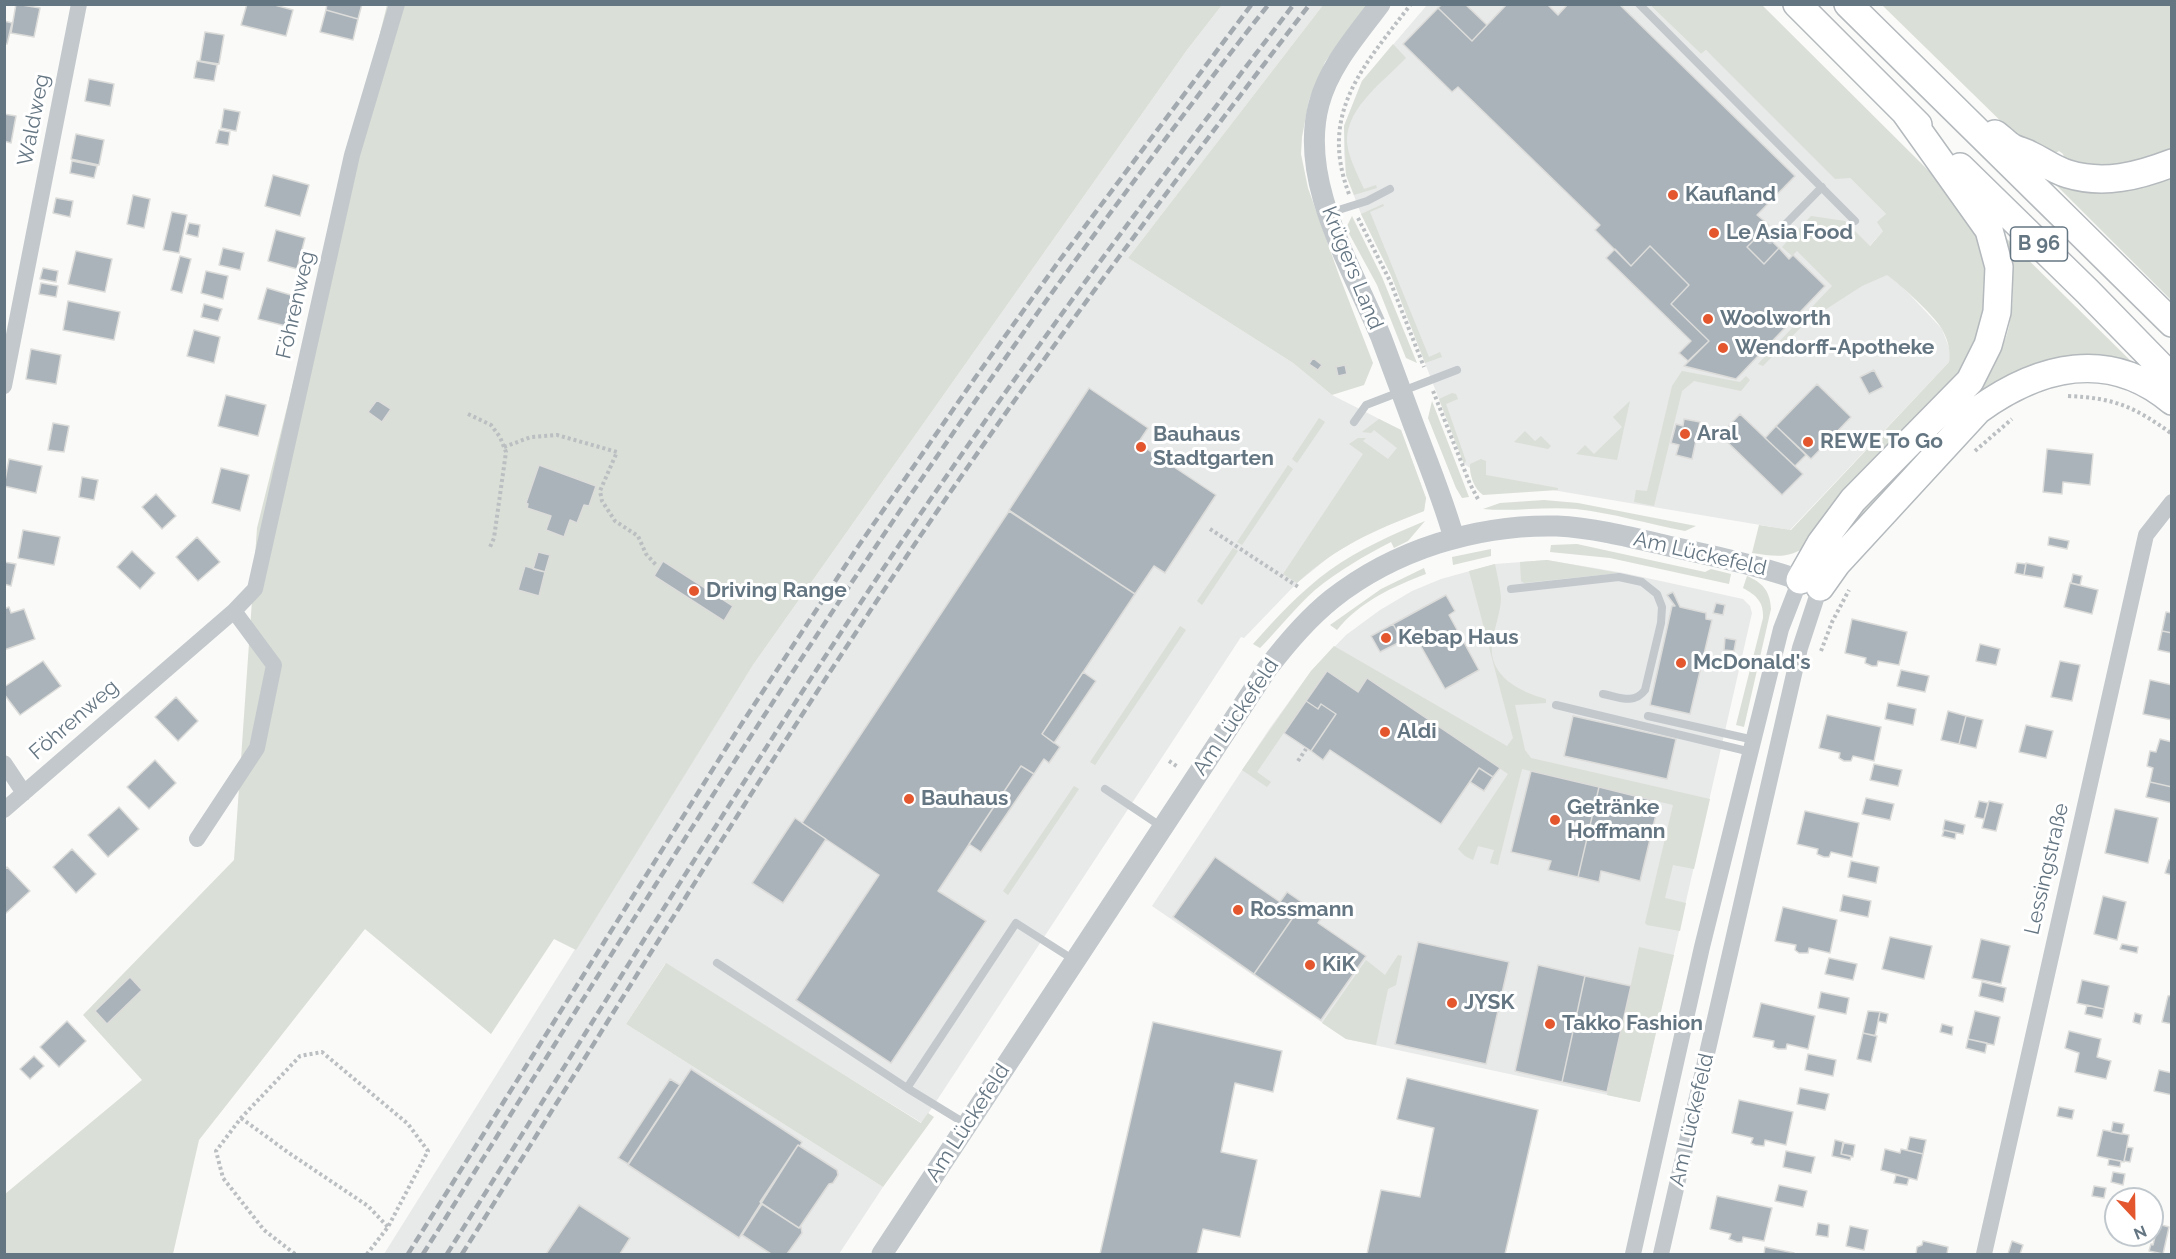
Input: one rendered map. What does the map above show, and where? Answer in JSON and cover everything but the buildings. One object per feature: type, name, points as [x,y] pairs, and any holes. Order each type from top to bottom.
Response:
[{"type":"highway","name":"B 96","points":[[1797,4],[2172,378]]},
{"type":"highway","name":"B 96","points":[[1848,4],[2172,323]]},
{"type":"highway","points":[[1905,61],[2012,148],[2028,153],[2067,174],[2111,179],[2144,174],[2172,163]]},
{"type":"highway","points":[[1810,583],[1821,543],[1853,500],[1970,381],[1988,345],[1998,312],[1999,267],[1989,230],[1905,112]]},
{"type":"highway","points":[[1810,583],[1837,563],[1978,410],[2000,394],[2029,379],[2069,369],[2099,369],[2140,381],[2172,401]]},
{"type":"street","name":"Waldweg","points":[[4,386],[79,4]]},
{"type":"street","name":"Föhrenweg","points":[[4,810],[234,610],[255,588],[352,155],[397,4]]},
{"type":"street","name":"Krügers Land","points":[[1380,4],[1342,56],[1329,79],[1319,104],[1314,133],[1314,155],[1318,180],[1329,214],[1402,392],[1444,501],[1454,537]]},
{"type":"street","name":"Lessingstraße","points":[[1984,1254],[2146,535],[2172,502]]},
{"type":"street","name":"Am Lückefeld","points":[[882,1254],[1266,669],[1310,618],[1332,599],[1359,580],[1399,559],[1454,537],[1502,528],[1527,527],[1557,526],[1597,530],[1741,562],[1810,583]]},
{"type":"street","name":"Am Lückefeld","points":[[1634,1254],[1702,947],[1781,629],[1810,583]]},
{"type":"street","name":"Am Lückefeld","points":[[1660,1254],[1800,648],[1810,583]]},
{"type":"street","points":[[197,839],[257,748],[274,665],[234,610]]},
{"type":"street","points":[[4,763],[24,793]]},
{"type":"lane","points":[[1639,4],[1856,221]]},
{"type":"lane","points":[[1770,240],[1822,187]]},
{"type":"lane","points":[[1329,214],[1390,189]]},
{"type":"lane","points":[[1354,422],[1366,405],[1458,370]]},
{"type":"lane","points":[[1511,589],[1618,577],[1642,582],[1657,594],[1662,607],[1661,624],[1645,690],[1639,697],[1631,700],[1603,694]]},
{"type":"lane","points":[[1556,705],[1752,746]]},
{"type":"lane","points":[[1648,716],[1752,746]]},
{"type":"lane","points":[[1105,789],[1162,827]]},
{"type":"lane","points":[[907,1088],[1016,923],[1074,960]]},
{"type":"lane","points":[[717,963],[907,1088],[966,1124]]},
{"type":"path","points":[[1411,4],[1364,66],[1347,98],[1339,133],[1340,164],[1353,205],[1390,281],[1462,464],[1479,501]]},
{"type":"path","points":[[2066,396],[2092,397],[2124,404],[2144,414],[2172,434]]},
{"type":"path","points":[[468,414],[491,425],[500,437],[506,452],[494,538],[490,547]]},
{"type":"path","points":[[1975,452],[2017,416]]},
{"type":"path","points":[[504,447],[531,437],[557,435],[616,452],[600,491],[602,501],[615,521],[638,536],[646,555],[657,566]]},
{"type":"path","points":[[1210,529],[1300,588]]},
{"type":"path","points":[[1820,652],[1832,622],[1851,586]]},
{"type":"path","points":[[1298,761],[1306,749]]},
{"type":"path","points":[[1168,761],[1179,768]]},
{"type":"path","points":[[295,1254],[264,1230],[223,1178],[216,1151],[241,1118],[300,1056],[322,1052],[408,1124],[428,1151],[388,1227],[367,1254]]},
{"type":"path","points":[[241,1118],[368,1206],[388,1227]]},
{"type":"shaded area","points":[[387,5],[1222,5],[1187,50],[753,665],[576,950],[554,939],[491,1034],[365,929],[199,1140],[173,1254],[5,1254],[5,1194],[142,1080],[83,1015],[234,860],[257,528]]},
{"type":"shaded area","points":[[1222,5],[1323,5],[1128,258],[1293,363],[1332,395],[1401,430],[1426,498],[1424,511],[1369,533],[1333,554],[1297,583],[1244,638],[1241,637],[922,1123],[665,964],[626,1024],[883,1187],[839,1254],[384,1254],[753,665],[1187,50]]},
{"type":"shaded area","points":[[1323,5],[1367,5],[1325,62],[1309,100],[1302,137],[1301,154],[1308,188],[1373,363],[1364,385],[1332,395],[1293,363],[1128,258]]},
{"type":"shaded area","points":[[1427,5],[1650,5],[1701,54],[1706,50],[1850,178],[1886,214],[1884,230],[1865,251],[1942,329],[1951,353],[1949,362],[1790,530],[1487,479],[1464,464],[1391,275],[1361,214],[1346,175],[1344,153],[1344,126],[1362,81]]},
{"type":"shaded area","points":[[1650,5],[1762,5],[1926,168],[1969,214],[1992,273],[1979,351],[1808,545],[1788,555],[1752,553],[1759,525],[1791,530],[1949,362],[1949,346],[1940,325],[1934,318],[1887,275],[1862,286],[1806,322],[1763,366],[1758,364],[1832,286],[1797,251],[1792,256],[1782,247],[1811,216],[1845,221],[1870,246],[1883,231],[1877,222],[1886,214],[1850,178],[1835,179],[1706,50],[1701,54]]},
{"type":"shaded area","points":[[1882,5],[2171,5],[2171,152],[2128,167],[2066,165],[2063,154],[2059,151],[2051,156],[2016,136]]},
{"type":"shaded area","points":[[1393,44],[1406,58],[1365,99],[1350,123],[1347,135],[1348,149],[1353,164],[1364,189],[1376,185],[1377,188],[1354,195],[1346,175],[1344,126],[1362,81]]},
{"type":"shaded area","points":[[2171,174],[2171,300],[2052,181]]},
{"type":"shaded area","points":[[1383,204],[1384,206],[1370,212],[1429,357],[1440,352],[1442,357],[1425,363],[1391,275],[1361,214]]},
{"type":"shaded area","points":[[1352,216],[1382,277],[1417,363],[1406,358],[1377,285],[1346,228]]},
{"type":"shaded area","points":[[1999,231],[2141,371],[2053,362],[1848,532],[1850,523],[1979,386],[1999,353],[2011,316],[2012,283]]},
{"type":"shaded area","points":[[1682,371],[1740,382],[1746,376],[1750,380],[1741,391],[1694,381],[1682,391],[1654,506],[1634,502],[1636,490],[1647,491],[1672,386]]},
{"type":"shaded area","points":[[1452,393],[1456,394],[1458,399],[1446,404],[1466,461],[1464,464],[1439,399]]},
{"type":"shaded area","points":[[1432,401],[1469,497],[1462,498],[1456,488],[1428,418]]},
{"type":"shaded area","points":[[1630,401],[1617,460],[1576,454],[1585,445],[1594,454],[1622,427],[1613,417]]},
{"type":"shaded area","points":[[1319,418],[1325,422],[1297,463],[1292,459]]},
{"type":"shaded area","points":[[1379,419],[1401,430],[1426,498],[1424,511],[1357,540],[1327,559],[1297,583],[1283,574],[1363,454],[1349,444],[1358,438],[1366,438],[1363,441],[1388,459],[1397,448],[1374,430],[1371,433],[1362,432]]},
{"type":"shaded area","points":[[1525,431],[1535,441],[1541,436],[1551,446],[1548,449],[1514,442]]},
{"type":"shaded area","points":[[1481,459],[1486,461],[1486,475],[1558,488],[1558,490],[1483,495],[1471,477],[1470,468],[1470,464]]},
{"type":"shaded area","points":[[1288,465],[1293,469],[1242,545],[1237,542]]},
{"type":"shaded area","points":[[1544,500],[1578,503],[1696,526],[1685,531],[1576,509],[1483,509],[1500,503]]},
{"type":"shaded area","points":[[1425,521],[1408,541],[1394,548],[1391,542],[1333,576],[1315,590],[1260,648],[1253,644],[1299,596],[1341,562],[1388,537]]},
{"type":"shaded area","points":[[1577,544],[1705,572],[1711,569],[1731,574],[1729,584],[1610,558],[1550,552],[1551,545]]},
{"type":"shaded area","points":[[1233,548],[1238,551],[1202,605],[1197,601]]},
{"type":"shaded area","points":[[1491,549],[1491,556],[1453,565],[1452,557]]},
{"type":"shaded area","points":[[1547,560],[1624,573],[1743,599],[1750,606],[1752,613],[1640,1102],[1346,1039],[1152,906],[1270,728],[1311,671],[1346,635],[1380,610],[1412,591],[1441,579],[1495,564]]},
{"type":"shaded area","points":[[1547,560],[1619,573],[1524,583],[1521,581],[1520,562]]},
{"type":"shaded area","points":[[1495,564],[1501,597],[1492,644],[1495,665],[1500,674],[1516,687],[1546,699],[1546,703],[1515,705],[1525,750],[1531,758],[1710,799],[1694,869],[1673,865],[1665,898],[1686,903],[1680,931],[1645,923],[1673,805],[1522,769],[1498,865],[1490,863],[1494,850],[1478,846],[1473,860],[1458,849],[1508,774],[1367,678],[1358,692],[1326,671],[1257,772],[1271,782],[1267,787],[1242,770],[1311,671],[1334,646],[1507,746],[1513,738],[1469,571]]},
{"type":"shaded area","points":[[1424,568],[1426,574],[1366,603],[1337,630],[1330,625],[1381,589]]},
{"type":"shaded area","points":[[1747,576],[1765,588],[1771,609],[1744,727],[1736,725],[1763,618],[1758,600],[1743,588]]},
{"type":"shaded area","points":[[1180,626],[1186,630],[1095,765],[1090,762]]},
{"type":"shaded area","points":[[1074,786],[1079,789],[1008,895],[1003,891]]},
{"type":"shaded area","points":[[1639,947],[1674,955],[1640,1102],[1607,1095]]},
{"type":"shaded area","points":[[1398,955],[1402,956],[1396,985],[1388,989],[1376,1045],[1346,1039],[1322,1023],[1366,960],[1385,975]]},
{"type":"shaded area","points":[[666,963],[921,1123],[928,1113],[934,1117],[883,1187],[626,1024]]},
{"type":"railway","points":[[408,1254],[735,734],[857,548],[1059,261],[1252,4]]},
{"type":"railway","points":[[423,1254],[672,859],[928,470],[1108,216],[1269,4]]},
{"type":"railway","points":[[447,1254],[717,824],[883,569],[982,425],[1084,284],[1294,4]]},
{"type":"railway","points":[[462,1254],[730,828],[894,575],[1045,358],[1310,4]]},
{"type":"place","name":"Kaufland","points":[[1673,195]]},
{"type":"place","name":"Le Asia Food","points":[[1714,233]]},
{"type":"place","name":"Woolworth","points":[[1708,319]]},
{"type":"place","name":"Wendorff-Apotheke","points":[[1723,348]]},
{"type":"place","name":"Aral","points":[[1685,434]]},
{"type":"place","name":"REWE To Go","points":[[1808,442]]},
{"type":"place","name":"Bauhaus Stadtgarten","points":[[1141,447]]},
{"type":"place","name":"Driving Range","points":[[694,591]]},
{"type":"place","name":"Kebap Haus","points":[[1386,638]]},
{"type":"place","name":"McDonald's","points":[[1681,663]]},
{"type":"place","name":"Aldi","points":[[1385,732]]},
{"type":"place","name":"Bauhaus","points":[[909,799]]},
{"type":"place","name":"Getränke Hoffmann","points":[[1555,820]]},
{"type":"place","name":"Rossmann","points":[[1238,910]]},
{"type":"place","name":"KiK","points":[[1310,965]]},
{"type":"place","name":"JYSK","points":[[1452,1003]]},
{"type":"place","name":"Takko Fashion","points":[[1550,1024]]}]
